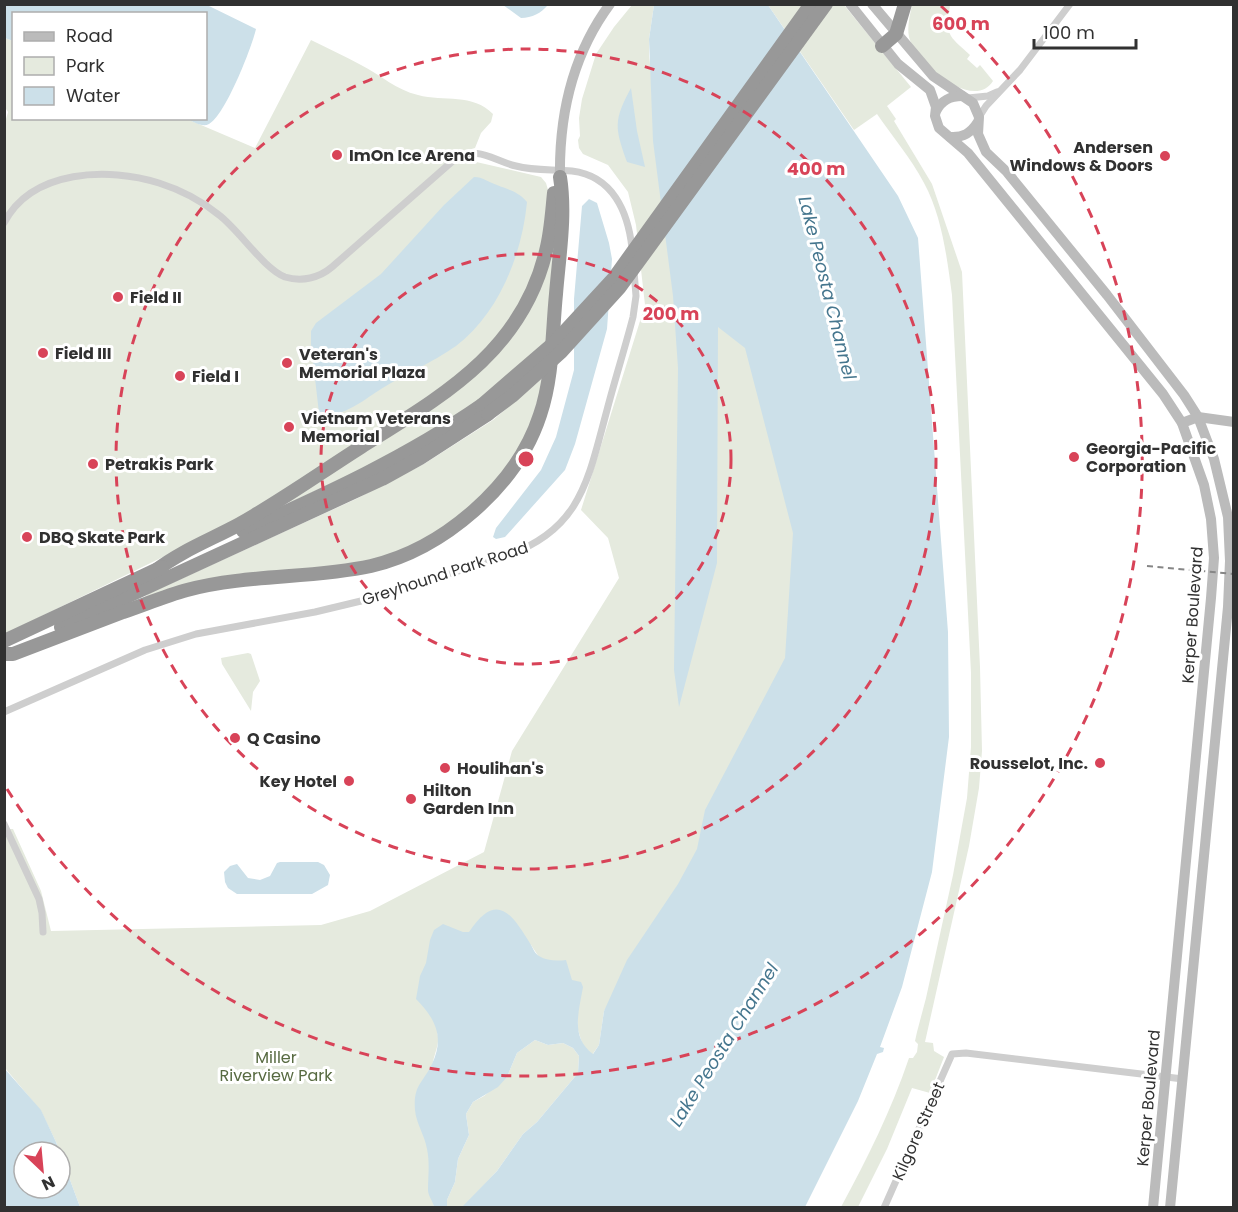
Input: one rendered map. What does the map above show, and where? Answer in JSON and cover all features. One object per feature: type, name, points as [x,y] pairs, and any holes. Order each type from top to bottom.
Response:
[{"type":"highway","points":[[4,653],[382,479],[420,458],[485,410],[555,342],[614,278],[811,4]]},
{"type":"highway","points":[[4,641],[380,468],[512,396],[561,352],[620,287],[826,4]]},
{"type":"highway","points":[[882,46],[896,34],[905,4]]},
{"type":"highway","points":[[155,571],[173,557],[238,525],[285,497],[421,408],[475,369],[508,333],[532,291],[546,253],[554,193],[560,174]]},
{"type":"highway","points":[[4,653],[13,654],[186,590],[251,579],[370,566],[399,557],[429,542],[468,516],[488,498],[508,473],[540,416],[548,382],[555,302],[563,193],[560,174]]},
{"type":"street","points":[[560,174],[565,106],[572,78],[586,40],[610,4]]},
{"type":"street","name":"Kerper Boulevard","points":[[850,4],[898,64],[930,90],[939,128],[968,153],[1163,394],[1182,423],[1198,465],[1207,499],[1214,558],[1153,1208]]},
{"type":"street","name":"Kerper Boulevard","points":[[872,4],[928,72],[975,106],[978,134],[986,152],[1007,172],[1107,295],[1184,395],[1198,417],[1214,459],[1224,496],[1228,517],[1230,561],[1170,1208]]},
{"type":"street","points":[[950,136],[959,137],[967,134],[1070,4]]},
{"type":"street","points":[[936,111],[945,99],[953,96],[988,96],[1000,91]]},
{"type":"street","name":"Greyhound Park Road","points":[[4,223],[27,195],[53,182],[87,175],[134,177],[157,182],[194,198],[225,219],[267,264],[280,274],[308,279],[332,267],[452,161],[463,155],[481,153],[502,163],[520,167],[560,174],[580,173],[596,178],[610,190],[626,215],[632,241],[636,297],[627,341],[584,489],[572,510],[554,530],[537,543],[517,553],[361,601],[196,634],[145,650],[4,712]]},
{"type":"street","points":[[1182,423],[1198,417],[1233,422]]},
{"type":"street","points":[[4,824],[39,899],[43,932]]},
{"type":"street","name":"Kilgore Street","points":[[884,1208],[952,1054],[966,1053],[1165,1077]]},
{"type":"street","points":[[1165,1077],[1183,1078]]},
{"type":"green space","name":"Miller Riverview Park","points":[[632,5],[654,5],[649,56],[663,168],[709,284],[794,410],[806,631],[706,860],[604,1011],[599,1045],[592,1055],[583,1046],[578,1030],[577,1015],[531,945],[437,1032],[438,1041],[432,1068],[430,1103],[434,1208],[80,1207],[72,1185],[72,1140],[55,1140],[41,1111],[5,1068],[5,829],[13,829],[41,891],[51,931],[321,925],[370,911],[484,852],[512,751],[619,578],[608,538],[581,510],[645,305],[636,225],[628,192],[608,165],[583,154],[578,140],[582,99],[596,54]]},
{"type":"green space","points":[[768,5],[844,5],[911,87],[887,106],[932,184],[962,272],[980,667],[982,751],[979,788],[969,846],[925,1042],[933,1043],[934,1051],[944,1057],[930,1093],[912,1088],[887,1149],[858,1207],[841,1207],[878,1134],[909,1058],[913,1058],[917,1052],[918,1044],[915,1041],[953,875],[967,798],[971,747],[971,673],[952,295],[946,252],[935,209],[913,165],[877,114],[854,130]]},
{"type":"green space","points":[[912,5],[950,5],[948,23],[950,34],[970,55],[967,59],[977,68],[980,65],[993,81],[984,89],[972,91],[946,80],[933,70],[914,47],[909,37]]},
{"type":"green space","points":[[5,38],[12,41],[12,120],[189,120],[255,148],[311,40],[410,93],[476,103],[493,114],[491,122],[481,133],[475,148],[461,152],[469,159],[474,158],[472,161],[541,177],[546,183],[547,217],[537,265],[521,301],[502,331],[467,371],[266,504],[206,536],[5,634],[4,126],[8,112],[4,106]]},
{"type":"green space","points":[[555,230],[549,339],[483,396],[441,426],[386,457],[289,503],[288,501],[498,353]]},
{"type":"green space","points":[[544,377],[529,432],[511,464],[460,518],[406,549],[373,560],[140,600],[150,593],[356,499],[424,464],[493,420]]},
{"type":"green space","points":[[251,654],[260,681],[253,692],[251,711],[222,664],[221,658]]},
{"type":"green space","points":[[535,1040],[548,1045],[563,1043],[573,1048],[579,1056],[578,1073],[537,1122],[523,1134],[497,1171],[465,1205],[447,1207],[447,1200],[455,1182],[458,1159],[469,1135],[466,1114],[473,1102],[507,1077],[517,1053]]},
{"type":"water","points":[[4,5],[207,5],[256,29],[244,65],[223,108],[209,124],[203,125],[189,120],[207,120],[207,12],[12,12],[12,41],[5,38]]},
{"type":"water","points":[[503,5],[548,5],[536,14],[521,18]]},
{"type":"water","name":"Lake Peosta Channel","points":[[654,5],[768,5],[898,196],[918,238],[948,632],[949,737],[932,872],[902,987],[880,1047],[884,1048],[883,1052],[877,1054],[858,1101],[805,1207],[462,1207],[497,1171],[523,1134],[537,1122],[578,1073],[579,1056],[573,1048],[563,1043],[548,1045],[535,1040],[517,1053],[507,1077],[498,1087],[473,1102],[466,1114],[469,1135],[458,1159],[455,1182],[447,1200],[447,1207],[434,1207],[428,1192],[427,1149],[416,1115],[415,1102],[417,1089],[432,1064],[438,1045],[433,1021],[416,999],[420,976],[426,963],[434,930],[443,924],[469,932],[479,919],[496,909],[510,916],[538,955],[549,960],[566,960],[572,980],[581,982],[583,987],[578,1014],[579,1032],[581,1040],[593,1054],[599,1045],[604,1011],[627,960],[678,884],[697,849],[705,810],[785,658],[793,533],[745,348],[718,327],[717,563],[679,707],[674,670],[678,368],[673,296],[653,141],[649,39]]},
{"type":"water","points":[[631,88],[645,167],[627,162],[618,132],[621,109]]},
{"type":"water","points":[[474,177],[513,191],[527,202],[514,262],[506,282],[485,317],[456,346],[352,408],[335,414],[319,413],[311,344],[311,331],[316,323],[381,274],[444,205]]},
{"type":"water","points":[[589,199],[597,203],[612,259],[607,329],[575,444],[565,470],[505,537],[496,539],[493,537],[496,528],[541,470],[556,437],[574,370],[574,299],[582,206]]},
{"type":"water","points":[[318,862],[324,865],[330,875],[328,885],[312,894],[237,894],[228,888],[225,882],[224,872],[230,866],[237,864],[248,878],[260,880],[270,876],[277,863]]},
{"type":"water","points":[[4,1068],[41,1110],[55,1140],[12,1140],[12,1200],[72,1200],[72,1185],[80,1207],[5,1207]]},
{"type":"railway","points":[[1147,566],[1234,574]]},
{"type":"place","name":"ImOn Ice Arena","points":[[337,155]]},
{"type":"place","name":"Andersen Windows & Doors","points":[[1165,156]]},
{"type":"place","name":"Field II","points":[[118,297]]},
{"type":"place","name":"Field III","points":[[43,353]]},
{"type":"place","name":"Veteran's Memorial Plaza","points":[[287,363]]},
{"type":"place","name":"Field I","points":[[180,376]]},
{"type":"place","name":"Vietnam Veterans Memorial","points":[[289,427]]},
{"type":"place","name":"Georgia-Pacific Corporation","points":[[1074,457]]},
{"type":"place","name":"Petrakis Park","points":[[93,464]]},
{"type":"place","name":"DBQ Skate Park","points":[[27,537]]},
{"type":"place","name":"Q Casino","points":[[235,738]]},
{"type":"place","name":"Rousselot, Inc.","points":[[1100,763]]},
{"type":"place","name":"Houlihan's","points":[[445,768]]},
{"type":"place","name":"Key Hotel","points":[[349,781]]},
{"type":"place","name":"Hilton Garden Inn","points":[[411,799]]}]
